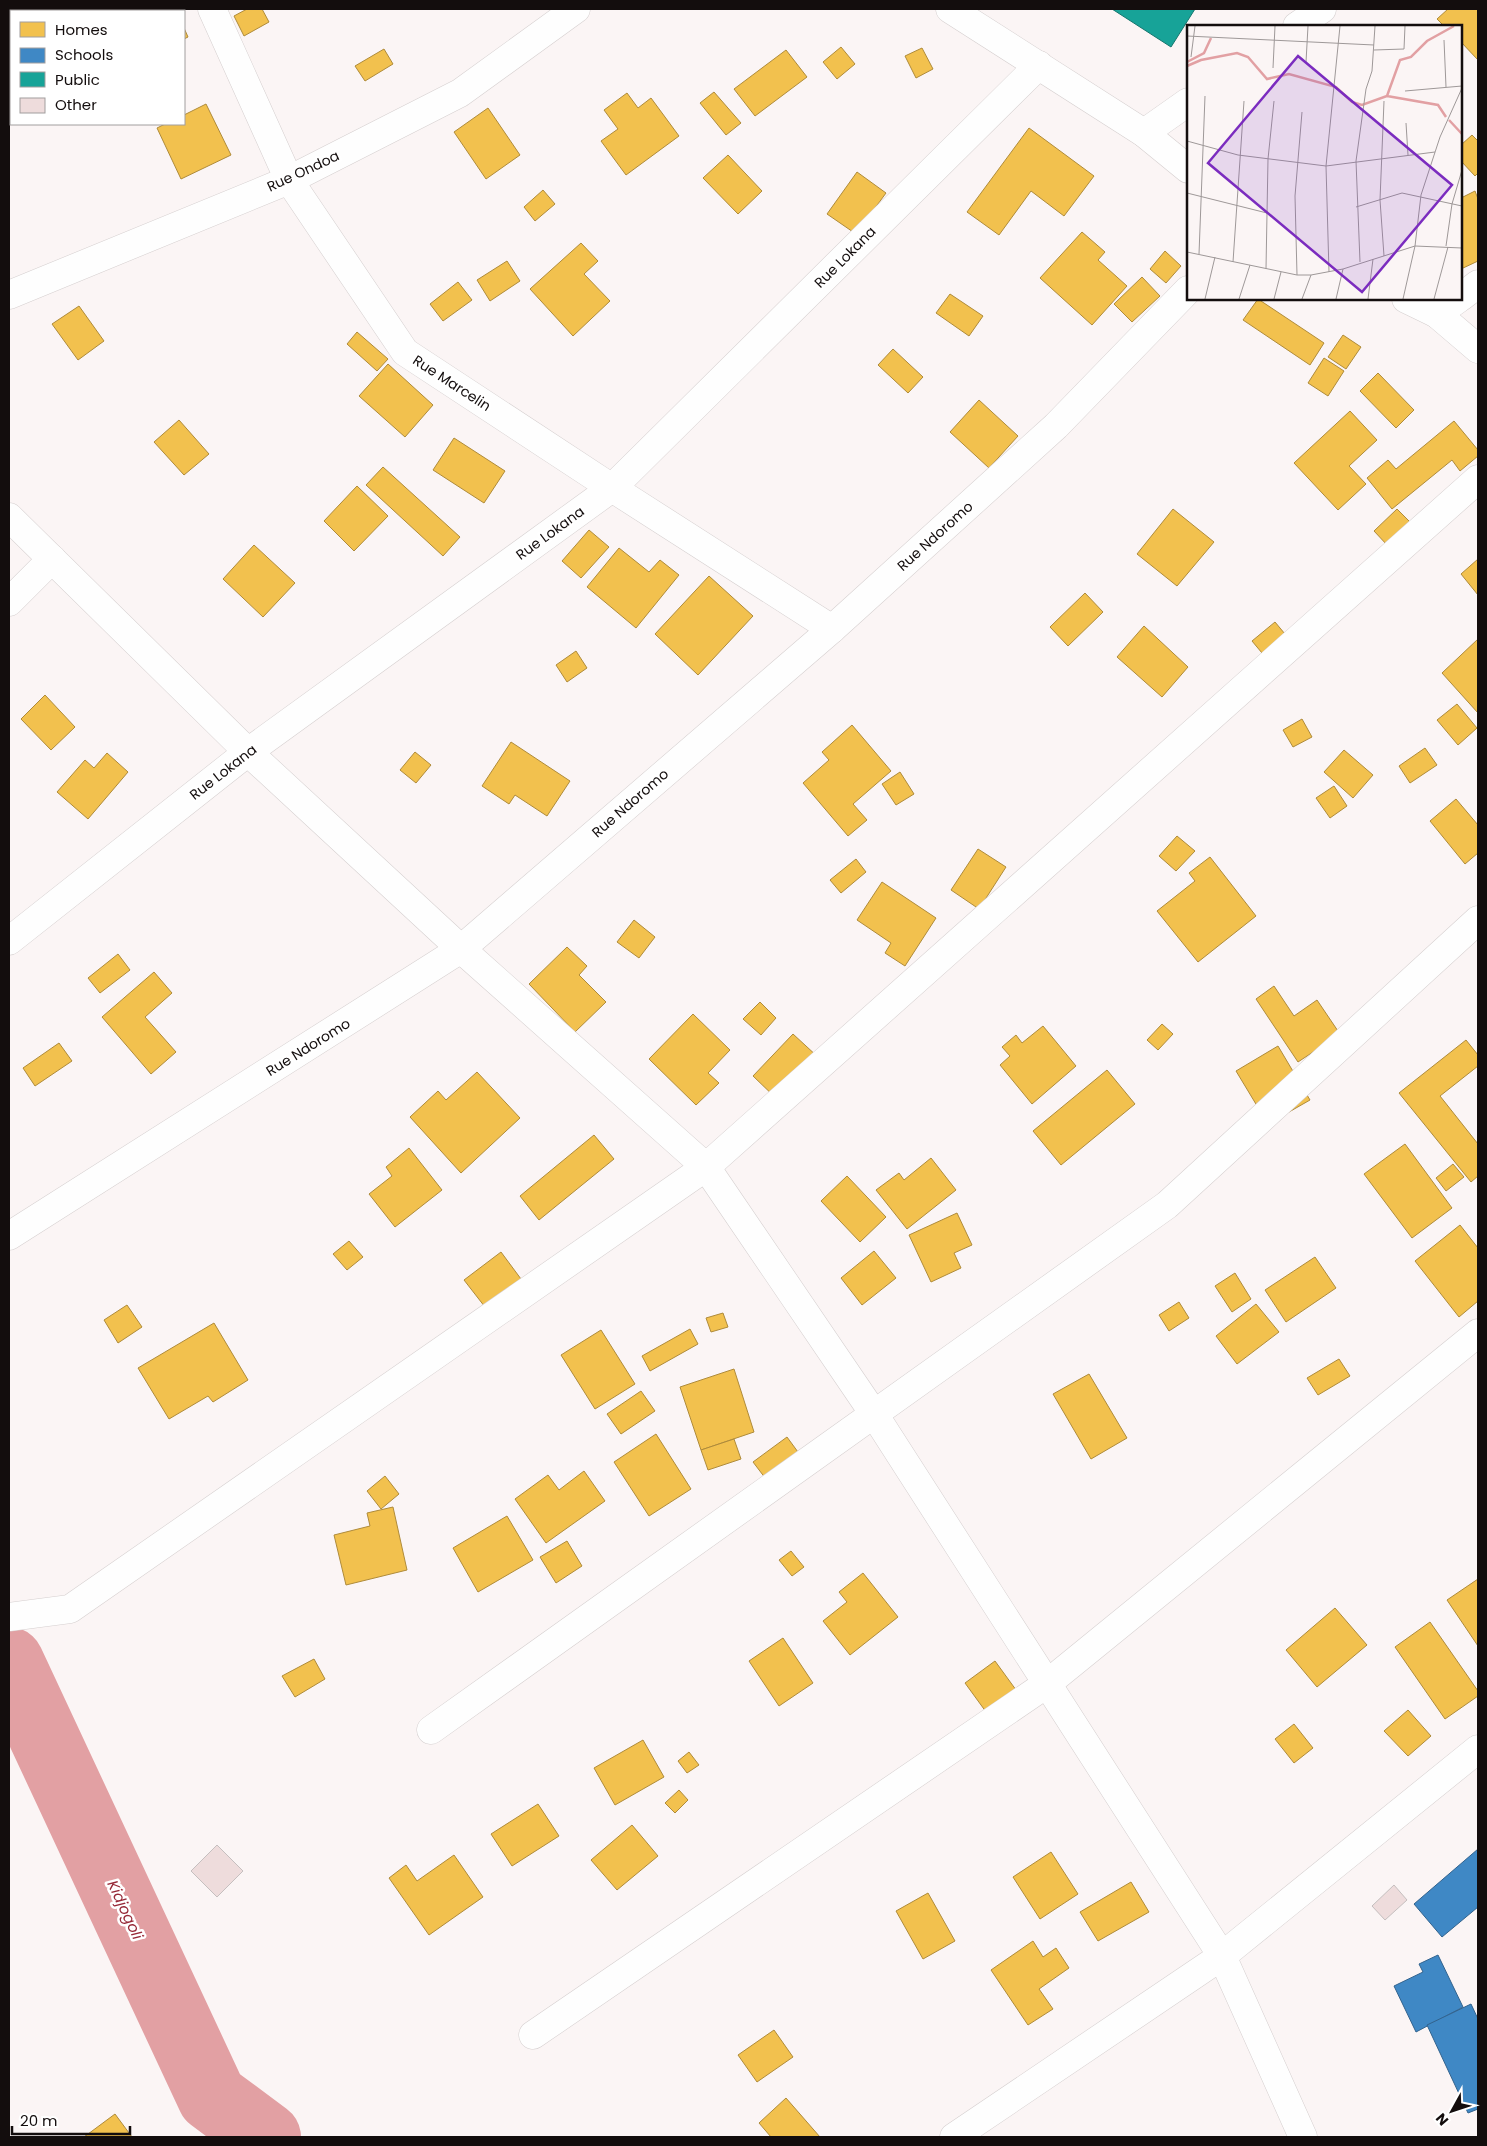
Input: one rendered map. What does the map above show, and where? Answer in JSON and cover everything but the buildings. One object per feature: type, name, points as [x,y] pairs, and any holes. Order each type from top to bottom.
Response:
[{"type":"street","name":"Rue Marcelin","points":[[212,9],[289,180],[405,352],[832,629]]},
{"type":"street","name":"Rue Ondoa","points":[[9,295],[289,180],[460,93],[576,9]]},
{"type":"street","points":[[950,9],[1144,133],[1187,168]]},
{"type":"street","points":[[1298,25],[1322,9]]},
{"type":"street","name":"Rue Lokana","points":[[9,941],[248,752],[612,488],[1039,65]]},
{"type":"street","points":[[1144,133],[1187,103]]},
{"type":"street","points":[[1462,296],[1478,284]]},
{"type":"street","name":"Rue Ndoromo","points":[[9,1236],[461,949],[832,629],[1056,426],[1187,291]]},
{"type":"street","points":[[1418,300],[1452,303],[1478,349]]},
{"type":"street","points":[[9,1617],[70,1609],[706,1167],[1478,478]]},
{"type":"street","points":[[9,517],[248,752],[461,949],[706,1167],[874,1414],[1222,1956],[1304,2137]]},
{"type":"street","points":[[9,602],[52,559]]},
{"type":"street","points":[[431,1730],[1167,1205],[1478,920]]},
{"type":"street","points":[[533,2035],[1048,1684],[1478,1333]]},
{"type":"street","points":[[954,2137],[1222,1956],[1478,1749]]},
{"type":"waterway","name":"Kidjogoli","points":[[9,1662],[212,2097],[266,2137]]}]
